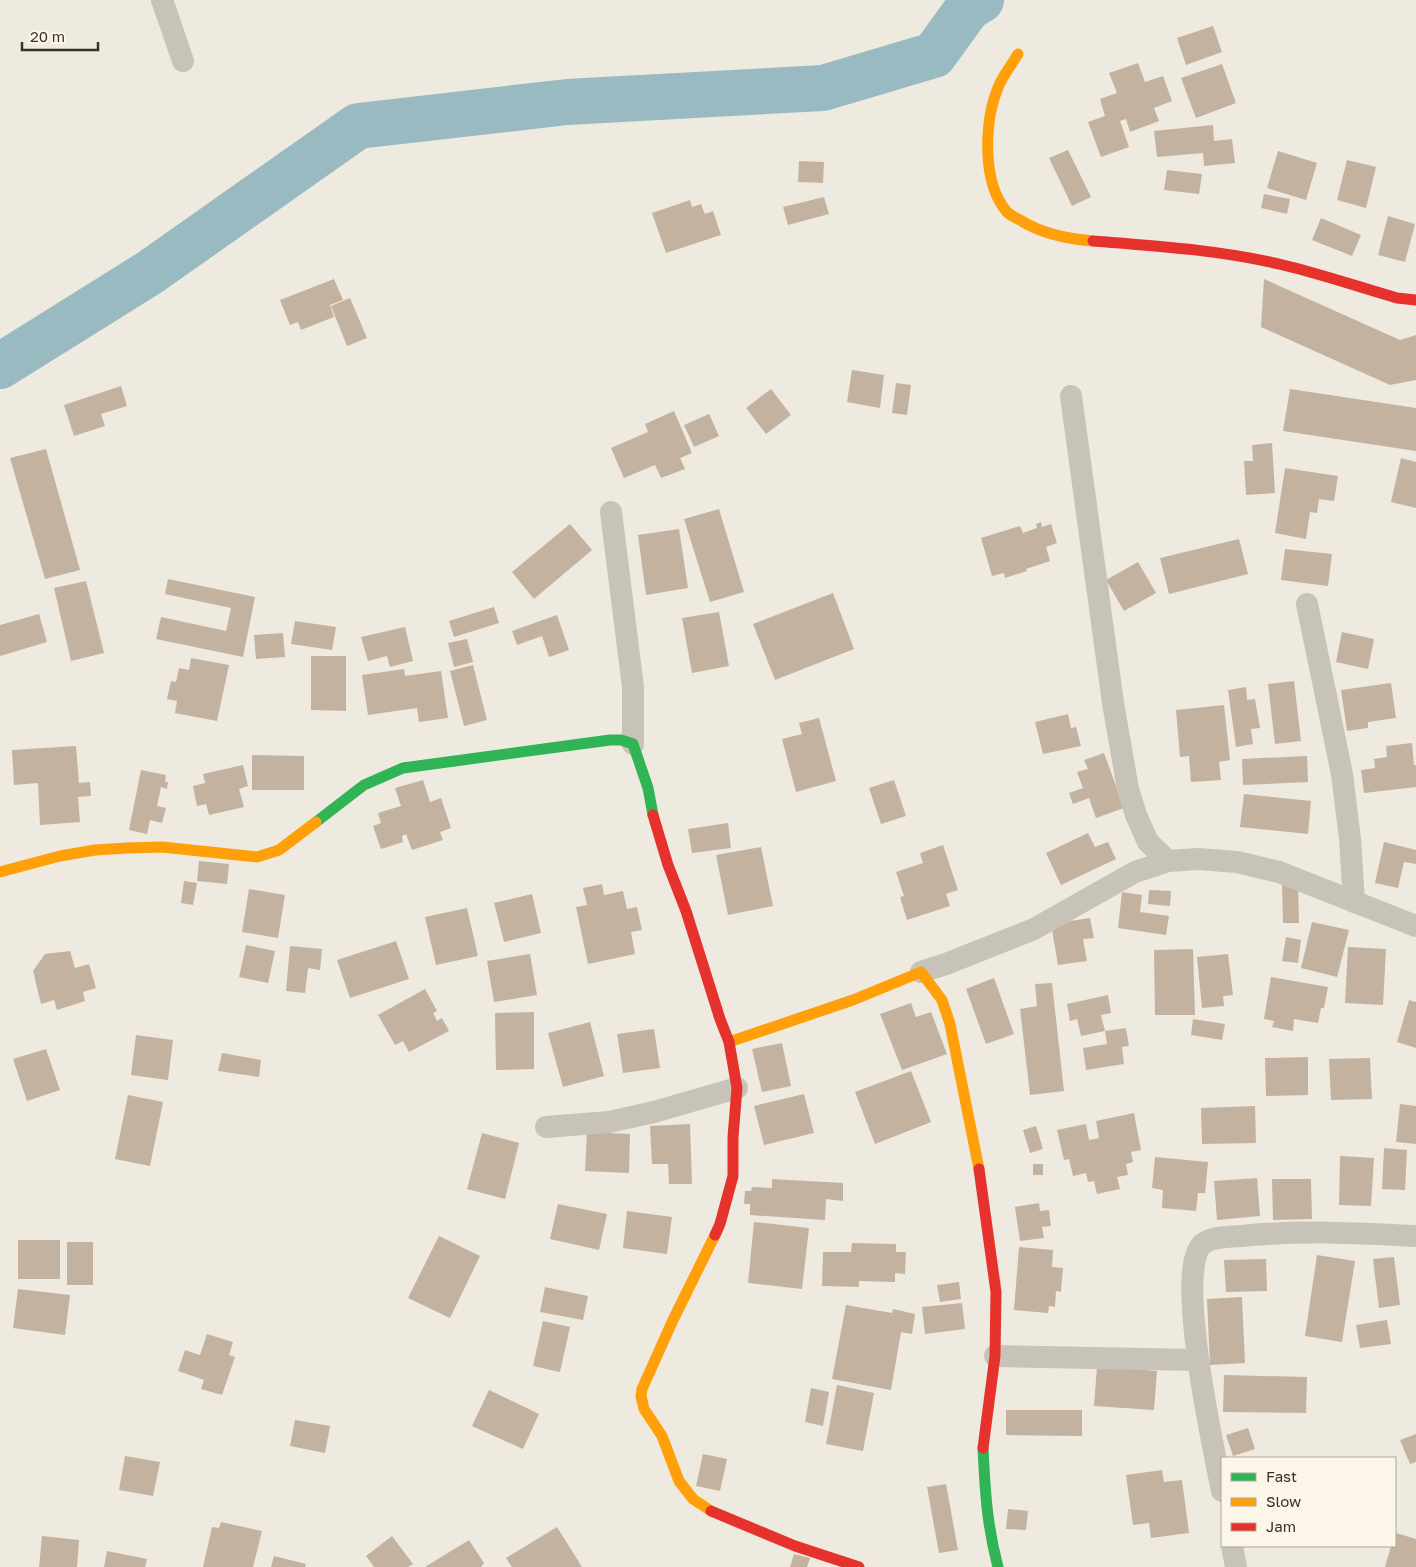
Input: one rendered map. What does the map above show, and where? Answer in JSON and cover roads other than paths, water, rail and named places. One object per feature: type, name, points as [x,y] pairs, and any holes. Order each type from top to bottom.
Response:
[{"type":"street","points":[[162,0],[182,61]]},
{"type":"street","points":[[1018,54],[1000,83],[991,108],[988,135],[989,166],[994,191],[1008,213],[1036,230],[1077,240],[1164,246],[1228,254],[1283,265],[1397,298],[1416,300]]},
{"type":"street","points":[[1071,396],[1113,703],[1128,789],[1136,815],[1148,842],[1168,860]]},
{"type":"street","points":[[611,512],[633,687],[633,744],[648,788],[653,816],[668,865],[686,912],[720,1019],[730,1042],[737,1088],[732,1137],[733,1176],[720,1224],[642,1389],[640,1398],[642,1407],[665,1442],[678,1479],[697,1504],[756,1531],[800,1548],[859,1567]]},
{"type":"street","points":[[1307,604],[1342,774],[1350,839],[1354,902]]},
{"type":"street","points":[[0,872],[60,856],[95,850],[127,848],[162,847],[257,857],[279,850],[364,785],[403,768],[610,740],[621,740],[633,744]]},
{"type":"street","points":[[730,1042],[853,1000],[1034,929],[1135,872],[1168,860],[1198,859],[1236,862],[1279,872],[1416,926]]},
{"type":"street","points":[[921,972],[942,1000],[950,1024],[980,1176],[996,1292],[995,1356],[984,1448],[985,1499],[990,1538],[998,1567]]},
{"type":"street","points":[[546,1127],[609,1122],[654,1112],[737,1088]]},
{"type":"street","points":[[1221,1486],[1198,1360],[1191,1280],[1195,1254],[1203,1243],[1216,1238],[1275,1234],[1344,1232],[1416,1236]]},
{"type":"street","points":[[995,1356],[1198,1360]]},
{"type":"street","points":[[1232,1547],[1236,1567]]},
{"type":"waterway","points":[[0,366],[149,273],[358,126],[567,102],[823,88],[934,55],[968,8],[981,0]]}]
